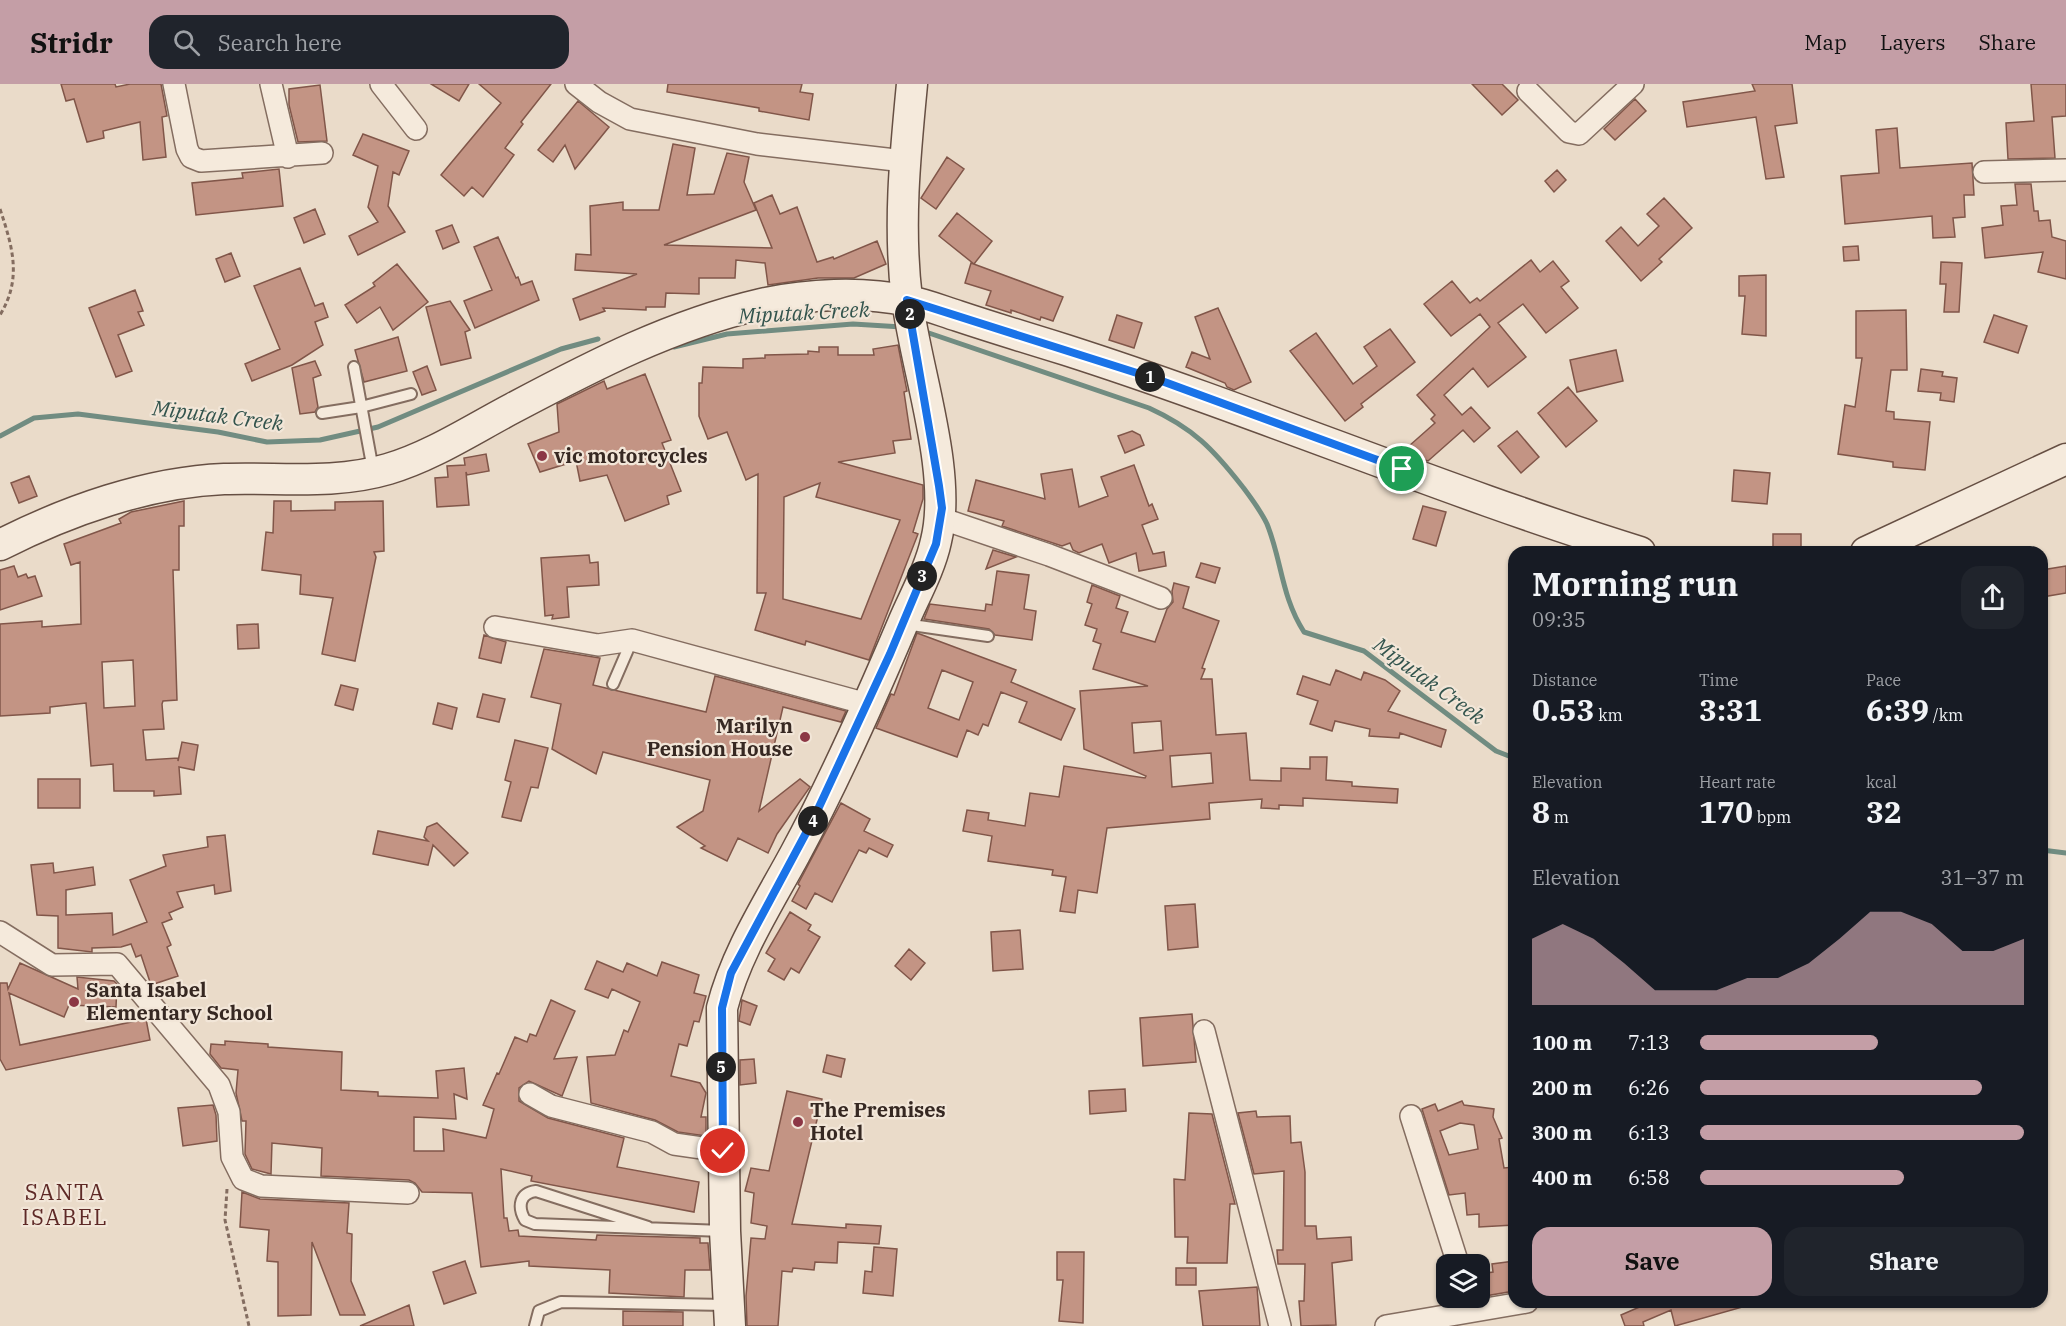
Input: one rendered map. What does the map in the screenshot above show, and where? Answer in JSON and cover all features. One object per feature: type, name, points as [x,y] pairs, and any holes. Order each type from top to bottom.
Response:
[{"type":"main road","points":[[730,1315],[725,1231],[722,1008],[731,973],[813,820],[867,704],[936,544],[940,518],[936,457],[912,322],[903,219],[904,160],[912,84]]},
{"type":"main road","points":[[0,544],[81,511],[154,488],[221,479],[312,480],[347,477],[390,468],[444,445],[618,353],[718,316],[795,298],[850,295],[912,322],[1159,380],[1563,528],[1621,546]]},
{"type":"main road","points":[[1879,546],[2066,459]]},
{"type":"street","points":[[174,84],[187,149],[191,157],[201,161],[322,153]]},
{"type":"street","points":[[271,84],[288,157]]},
{"type":"street","points":[[381,84],[416,129]]},
{"type":"street","points":[[576,84],[599,102],[630,119],[757,144],[904,160]]},
{"type":"street","points":[[1528,91],[1569,132],[1579,134],[1634,84]]},
{"type":"street","points":[[1984,172],[2066,170]]},
{"type":"street","points":[[940,518],[1049,555],[1161,598]]},
{"type":"street","points":[[495,627],[598,645],[632,640],[867,704]]},
{"type":"street","points":[[0,932],[52,965],[117,964],[219,1085],[229,1112],[232,1158],[243,1179],[261,1186],[408,1193]]},
{"type":"street","points":[[1204,1031],[1280,1326]]},
{"type":"street","points":[[530,1094],[551,1106],[652,1132],[674,1144],[723,1151]]},
{"type":"street","points":[[1411,1116],[1455,1254]]},
{"type":"street","points":[[1490,1303],[1508,1303]]},
{"type":"street","points":[[1386,1326],[1456,1308]]},
{"type":"lane","points":[[354,368],[373,472]]},
{"type":"lane","points":[[322,413],[361,407],[411,394]]},
{"type":"lane","points":[[902,624],[988,636]]},
{"type":"lane","points":[[613,684],[632,640]]},
{"type":"lane","points":[[648,1227],[536,1191],[525,1195],[520,1202],[522,1215],[530,1223],[725,1231]]},
{"type":"lane","points":[[535,1326],[539,1311],[561,1302],[730,1315]]},
{"type":"path","points":[[0,209],[12,243],[15,264],[9,300],[0,315]]},
{"type":"path","points":[[238,1173],[227,1187],[224,1199],[225,1220],[249,1326]]},
{"type":"building","points":[[61,84],[115,84],[116,87],[130,84],[161,84],[167,116],[162,117],[166,157],[143,160],[140,122],[103,131],[104,138],[87,142],[74,99],[66,101]]},
{"type":"building","points":[[431,84],[469,84],[459,101]]},
{"type":"building","points":[[479,84],[551,84],[521,122],[523,124],[505,148],[514,155],[483,197],[472,187],[464,196],[441,175],[501,103]]},
{"type":"building","points":[[668,84],[802,84],[800,92],[813,94],[809,120],[759,111],[759,108],[667,92]]},
{"type":"building","points":[[1472,84],[1502,84],[1518,100],[1502,115]]},
{"type":"building","points":[[1752,84],[1792,84],[1797,123],[1775,126],[1784,177],[1766,179],[1756,117],[1687,127],[1683,102],[1755,91]]},
{"type":"building","points":[[2031,84],[2066,84],[2066,116],[2052,117],[2055,158],[2008,159],[2006,123],[2034,121]]},
{"type":"building","points":[[320,85],[327,141],[298,142],[289,105],[289,89]]},
{"type":"building","points":[[1635,99],[1646,111],[1615,140],[1604,129]]},
{"type":"building","points":[[578,101],[609,127],[575,169],[565,145],[553,162],[538,150]]},
{"type":"building","points":[[1897,128],[1900,168],[1972,163],[1974,195],[1964,195],[1965,217],[1953,218],[1955,237],[1933,238],[1932,216],[1845,224],[1841,176],[1879,173],[1876,130]]},
{"type":"building","points":[[363,134],[409,151],[399,175],[393,172],[388,206],[405,232],[358,255],[349,236],[378,222],[368,207],[378,166],[353,155]]},
{"type":"building","points":[[673,144],[695,148],[687,195],[714,194],[727,153],[749,157],[744,182],[756,210],[664,245],[772,248],[754,203],[772,195],[780,214],[797,207],[817,262],[833,257],[834,259],[877,241],[886,264],[854,278],[818,278],[768,285],[765,263],[736,260],[735,278],[699,278],[699,294],[666,293],[665,307],[646,307],[646,310],[603,308],[605,311],[580,320],[573,299],[637,274],[575,270],[576,254],[591,255],[590,206],[623,202],[623,210],[659,210]]},
{"type":"building","points":[[947,157],[964,169],[936,209],[921,198]]},
{"type":"building","points":[[279,169],[283,206],[196,215],[192,183],[243,178],[242,173]]},
{"type":"building","points":[[1557,170],[1566,180],[1554,192],[1545,181]]},
{"type":"building","points":[[2015,184],[2031,184],[2034,211],[2038,211],[2039,221],[2050,220],[2052,237],[2066,241],[2066,279],[2038,272],[2043,252],[1985,258],[1982,228],[2003,225],[2001,206],[2017,205]]},
{"type":"building","points":[[1664,198],[1692,228],[1659,259],[1662,262],[1641,281],[1606,241],[1621,227],[1638,246],[1659,226],[1647,214]]},
{"type":"building","points":[[315,209],[325,234],[304,243],[294,218]]},
{"type":"building","points":[[957,213],[992,241],[974,264],[939,236]]},
{"type":"building","points":[[452,225],[459,242],[443,249],[436,231]]},
{"type":"building","points":[[498,237],[516,278],[518,277],[521,285],[532,281],[539,300],[475,328],[464,301],[492,290],[474,247]]},
{"type":"building","points":[[1858,246],[1859,260],[1844,261],[1843,247]]},
{"type":"building","points":[[231,253],[240,276],[225,282],[216,259]]},
{"type":"building","points":[[1531,260],[1540,272],[1553,261],[1569,281],[1561,287],[1578,308],[1546,333],[1523,304],[1498,323],[1526,357],[1488,387],[1473,368],[1444,395],[1462,415],[1471,407],[1490,428],[1474,442],[1463,430],[1428,461],[1419,458],[1409,446],[1435,423],[1431,419],[1435,415],[1417,395],[1490,327],[1480,314],[1451,336],[1424,304],[1452,281],[1470,303],[1477,298],[1480,301]]},
{"type":"building","points":[[1941,262],[1962,263],[1959,312],[1944,312],[1946,284],[1940,284]]},
{"type":"building","points":[[971,263],[1063,297],[1053,321],[1041,317],[1040,320],[1011,310],[1011,313],[986,305],[991,291],[965,283]]},
{"type":"building","points":[[397,264],[428,302],[393,330],[380,307],[357,323],[345,305],[375,286],[373,283]]},
{"type":"building","points":[[300,268],[315,306],[323,303],[328,317],[315,322],[323,345],[292,365],[252,381],[245,364],[280,349],[254,286]]},
{"type":"building","points":[[1766,275],[1766,336],[1742,334],[1745,296],[1739,296],[1739,276]]},
{"type":"building","points":[[135,290],[143,311],[138,312],[144,325],[118,335],[132,371],[116,377],[89,308]]},
{"type":"building","points":[[450,301],[470,330],[465,332],[471,358],[441,365],[426,307]]},
{"type":"building","points":[[1218,308],[1251,382],[1234,390],[1227,387],[1225,383],[1186,367],[1192,352],[1210,359],[1195,317]]},
{"type":"building","points":[[1906,310],[1907,370],[1891,370],[1886,411],[1894,412],[1894,419],[1930,422],[1925,470],[1893,467],[1893,462],[1838,454],[1845,405],[1855,407],[1862,358],[1856,358],[1856,311]]},
{"type":"building","points":[[1117,315],[1142,323],[1134,348],[1109,340]]},
{"type":"building","points":[[1994,315],[2027,326],[2018,353],[1984,342]]},
{"type":"building","points":[[1390,329],[1415,362],[1361,404],[1363,407],[1345,421],[1290,351],[1316,333],[1353,384],[1377,366],[1364,347]]},
{"type":"building","points":[[398,337],[407,371],[364,382],[355,350]]},
{"type":"building","points":[[898,345],[907,391],[904,392],[911,439],[893,441],[895,453],[838,462],[923,485],[923,499],[913,532],[918,534],[869,660],[806,641],[805,645],[755,630],[766,593],[757,593],[758,474],[746,480],[727,432],[708,439],[699,416],[699,383],[702,383],[703,367],[743,368],[743,359],[765,358],[765,355],[808,354],[808,351],[819,352],[819,347],[838,347],[838,355],[874,355],[873,349]],"holes":[[[820,483],[816,497],[900,520],[861,619],[783,599],[784,497]]]},
{"type":"building","points":[[1616,350],[1623,381],[1577,392],[1570,360]]},
{"type":"building","points":[[315,361],[321,375],[313,378],[318,407],[315,412],[300,414],[292,368]]},
{"type":"building","points":[[427,366],[436,390],[422,395],[413,372]]},
{"type":"building","points":[[1921,369],[1943,372],[1942,376],[1957,378],[1954,402],[1940,400],[1941,393],[1918,391]]},
{"type":"building","points":[[645,374],[671,440],[662,443],[681,491],[667,496],[669,504],[625,521],[607,475],[580,481],[576,461],[540,472],[528,444],[559,432],[557,404],[604,381],[607,389]]},
{"type":"building","points":[[1568,387],[1597,421],[1566,447],[1538,413]]},
{"type":"building","points":[[1132,431],[1140,435],[1144,445],[1125,453],[1118,436]]},
{"type":"building","points":[[1517,431],[1539,457],[1521,473],[1498,446]]},
{"type":"building","points":[[486,454],[489,471],[467,475],[466,472],[469,505],[437,507],[435,478],[448,477],[447,466],[465,465],[464,458]]},
{"type":"building","points":[[1134,465],[1149,506],[1152,504],[1158,519],[1142,525],[1153,554],[1164,552],[1166,566],[1139,571],[1136,553],[1109,563],[1102,544],[1079,553],[1073,550],[1070,543],[1062,546],[1002,526],[1004,521],[968,511],[976,480],[1045,499],[1041,474],[1072,469],[1079,507],[1108,496],[1101,477]]},
{"type":"building","points":[[1734,470],[1770,473],[1767,504],[1732,501]]},
{"type":"building","points":[[29,476],[37,496],[19,503],[11,483]]},
{"type":"building","points":[[184,501],[184,526],[179,526],[179,570],[173,570],[177,700],[163,701],[164,729],[143,730],[146,760],[178,758],[178,761],[182,742],[198,745],[194,770],[179,767],[181,794],[154,796],[154,791],[114,791],[113,764],[91,766],[86,703],[50,707],[50,713],[0,716],[0,624],[42,621],[42,627],[81,624],[80,562],[71,565],[64,544],[121,523],[119,519],[131,512]],"holes":[[[133,660],[135,706],[104,708],[102,662]]]},
{"type":"building","points":[[274,501],[291,501],[291,511],[335,510],[335,502],[383,501],[384,551],[374,552],[376,557],[355,661],[322,654],[333,598],[300,594],[301,575],[262,570],[266,532],[273,533]]},
{"type":"building","points":[[1423,506],[1446,512],[1436,546],[1413,539]]},
{"type":"building","points":[[1773,534],[1801,534],[1801,546],[1773,546]]},
{"type":"building","points":[[993,550],[1016,557],[986,569]]},
{"type":"building","points":[[589,555],[590,563],[598,562],[599,585],[567,587],[569,617],[552,619],[553,615],[545,616],[541,558]]},
{"type":"building","points":[[1201,563],[1220,568],[1215,583],[1196,577]]},
{"type":"building","points":[[14,566],[18,577],[26,574],[28,578],[35,576],[42,596],[0,610],[0,570]]},
{"type":"building","points":[[2066,566],[2066,593],[2048,596],[2048,569]]},
{"type":"building","points":[[997,571],[1029,575],[1024,609],[1036,611],[1032,640],[995,635],[989,629],[924,619],[930,604],[985,611],[986,604],[992,605]]},
{"type":"building","points":[[1174,583],[1189,587],[1183,608],[1219,621],[1202,668],[1205,669],[1201,679],[1212,679],[1216,735],[1246,733],[1250,780],[1281,781],[1281,768],[1310,769],[1310,757],[1327,757],[1326,780],[1352,782],[1352,786],[1398,789],[1397,803],[1303,798],[1303,806],[1279,805],[1279,809],[1261,808],[1262,799],[1209,803],[1210,819],[1107,828],[1097,893],[1078,890],[1075,913],[1060,911],[1066,877],[1052,875],[1053,870],[988,861],[992,836],[963,831],[967,810],[989,813],[988,820],[1025,826],[1030,793],[1059,797],[1064,766],[1145,778],[1146,776],[1084,749],[1080,691],[1148,686],[1093,669],[1101,644],[1093,641],[1097,629],[1085,625],[1092,604],[1087,602],[1092,585],[1120,596],[1116,608],[1128,612],[1121,632],[1155,642],[1167,609],[1173,602]],"holes":[[[1161,721],[1163,750],[1134,753],[1132,723]],[[1211,753],[1213,783],[1172,787],[1170,756]]]},
{"type":"building","points":[[258,624],[259,648],[238,649],[237,625]]},
{"type":"building","points":[[917,633],[1016,670],[1011,682],[1075,709],[1061,740],[1019,722],[1027,702],[1001,692],[988,726],[983,724],[978,735],[967,730],[957,757],[876,728],[891,694],[894,695]],"holes":[[[942,670],[973,682],[959,720],[928,708]]]},
{"type":"building","points":[[484,635],[506,642],[501,663],[479,658]]},
{"type":"building","points":[[544,649],[600,658],[593,685],[706,712],[715,676],[846,711],[841,722],[783,707],[759,811],[800,779],[810,787],[777,834],[768,853],[738,838],[727,861],[701,848],[705,846],[677,827],[703,811],[710,780],[603,752],[596,774],[552,749],[561,704],[531,697]]},
{"type":"building","points":[[1336,670],[1361,680],[1364,672],[1385,680],[1400,691],[1388,711],[1446,730],[1441,747],[1400,733],[1399,738],[1369,736],[1370,729],[1335,721],[1332,731],[1310,724],[1318,701],[1297,694],[1303,676],[1330,685]]},
{"type":"building","points":[[341,685],[358,689],[353,710],[335,705]]},
{"type":"building","points":[[483,694],[505,699],[499,722],[477,717]]},
{"type":"building","points":[[438,703],[457,708],[452,729],[433,724]]},
{"type":"building","points":[[515,740],[548,748],[538,788],[531,787],[521,821],[502,817],[511,782],[505,780]]},
{"type":"building","points":[[38,779],[80,779],[80,808],[38,808]]},
{"type":"building","points":[[841,803],[870,819],[864,831],[893,845],[887,857],[869,848],[866,853],[859,850],[832,902],[815,893],[806,909],[792,901],[800,886],[798,884]]},
{"type":"building","points":[[437,823],[468,853],[454,866],[433,845],[428,865],[373,854],[378,831],[428,841],[424,837],[427,827]]},
{"type":"building","points":[[225,835],[231,891],[215,894],[214,885],[177,892],[183,907],[169,913],[172,919],[162,923],[171,945],[167,947],[178,976],[151,985],[141,955],[136,957],[131,944],[121,947],[92,948],[92,952],[58,948],[58,916],[37,915],[31,865],[53,863],[54,873],[93,867],[95,885],[66,890],[66,915],[112,913],[113,935],[147,922],[130,880],[166,866],[163,855],[208,847],[207,837]]},
{"type":"building","points":[[1195,904],[1198,947],[1168,950],[1165,906]]},
{"type":"building","points":[[790,912],[811,925],[808,930],[820,937],[799,973],[791,968],[784,980],[768,971],[775,959],[766,953]]},
{"type":"building","points":[[1020,930],[1023,969],[993,971],[991,932]]},
{"type":"building","points":[[909,949],[925,963],[911,980],[895,966]]},
{"type":"building","points":[[597,961],[623,972],[627,963],[657,976],[662,962],[699,975],[694,993],[706,996],[699,1022],[694,1021],[687,1046],[679,1044],[671,1076],[700,1083],[706,1093],[701,1117],[706,1117],[706,1136],[678,1132],[655,1120],[591,1103],[587,1057],[615,1055],[624,1030],[628,1032],[640,1002],[612,989],[608,998],[585,989]]},
{"type":"building","points":[[20,963],[78,989],[77,977],[114,981],[117,984],[116,1007],[69,1005],[64,1017],[9,993],[20,1045],[146,1019],[150,1040],[6,1070],[0,1059],[0,983],[7,983],[8,989]]},
{"type":"building","points":[[551,1000],[575,1011],[554,1059],[577,1057],[562,1096],[529,1081],[519,1088],[519,1101],[548,1118],[624,1138],[617,1167],[699,1182],[694,1212],[531,1181],[532,1176],[501,1169],[504,1218],[507,1218],[509,1231],[518,1230],[519,1236],[596,1240],[597,1235],[700,1238],[700,1243],[708,1243],[710,1270],[685,1270],[684,1297],[609,1293],[610,1270],[529,1266],[529,1261],[481,1267],[472,1193],[422,1192],[415,1183],[409,1180],[321,1176],[322,1148],[272,1143],[271,1174],[252,1169],[245,1154],[246,1121],[242,1121],[236,1093],[238,1070],[221,1068],[210,1054],[211,1044],[225,1045],[225,1041],[268,1044],[268,1047],[342,1052],[341,1090],[378,1092],[378,1096],[438,1098],[436,1071],[464,1068],[467,1099],[454,1094],[456,1119],[414,1117],[414,1151],[444,1151],[443,1129],[486,1138],[494,1109],[483,1105],[497,1073],[499,1074],[515,1037],[527,1042],[530,1034],[536,1036]]},
{"type":"building","points":[[742,1000],[757,1006],[750,1025],[739,1021]]},
{"type":"building","points":[[1192,1014],[1196,1062],[1143,1066],[1140,1018]]},
{"type":"building","points":[[827,1055],[845,1059],[841,1077],[823,1072]]},
{"type":"building","points":[[754,1059],[756,1083],[740,1085],[740,1060]]},
{"type":"building","points":[[1125,1089],[1126,1111],[1090,1114],[1089,1091]]},
{"type":"building","points":[[787,1091],[822,1099],[792,1224],[846,1228],[846,1224],[881,1226],[879,1244],[838,1242],[837,1263],[815,1262],[814,1270],[793,1268],[792,1272],[782,1271],[778,1326],[747,1326],[746,1296],[751,1238],[765,1239],[767,1226],[751,1223],[754,1193],[745,1191],[751,1168],[769,1171]]},
{"type":"building","points":[[1462,1101],[1464,1105],[1494,1109],[1493,1117],[1502,1138],[1499,1139],[1504,1168],[1508,1168],[1508,1225],[1479,1227],[1479,1214],[1467,1215],[1465,1193],[1449,1195],[1422,1109],[1435,1104],[1438,1111]],"holes":[[[1460,1123],[1474,1125],[1478,1149],[1449,1155],[1440,1131]]]},
{"type":"building","points":[[213,1105],[216,1115],[217,1141],[183,1146],[178,1108]]},
{"type":"building","points":[[1256,1111],[1257,1117],[1290,1116],[1291,1143],[1301,1142],[1305,1172],[1305,1226],[1316,1226],[1317,1239],[1351,1237],[1352,1260],[1332,1263],[1336,1325],[1301,1326],[1299,1301],[1304,1301],[1305,1264],[1278,1264],[1277,1250],[1283,1250],[1284,1171],[1254,1174],[1238,1113]]},
{"type":"building","points":[[1189,1113],[1212,1114],[1235,1204],[1230,1204],[1227,1263],[1187,1263],[1188,1237],[1175,1237],[1174,1179],[1185,1180]]},
{"type":"building","points":[[242,1192],[260,1199],[349,1203],[347,1233],[352,1234],[351,1281],[365,1315],[340,1315],[312,1242],[311,1315],[278,1316],[278,1262],[267,1261],[269,1230],[240,1227]]},
{"type":"building","points":[[874,1247],[897,1249],[893,1296],[863,1293],[865,1271],[872,1272]]},
{"type":"building","points":[[1057,1252],[1084,1252],[1083,1323],[1059,1321],[1063,1280],[1057,1280]]},
{"type":"building","points":[[465,1261],[476,1293],[444,1304],[433,1272]]},
{"type":"building","points":[[1508,1262],[1508,1292],[1490,1295],[1490,1272],[1493,1272],[1492,1264]]},
{"type":"building","points":[[1176,1268],[1196,1268],[1196,1285],[1176,1285]]},
{"type":"building","points":[[1257,1287],[1260,1326],[1203,1326],[1199,1291]]},
{"type":"building","points":[[409,1305],[414,1326],[360,1326]]},
{"type":"building","points":[[1637,1308],[1739,1308],[1675,1326],[1671,1310],[1643,1322],[1644,1326],[1625,1326],[1621,1315]]},
{"type":"building","points":[[623,1311],[683,1312],[683,1326],[623,1326]]},
{"type":"waterway","name":"Miputak Creek","points":[[674,347],[727,334],[853,324],[902,327]]},
{"type":"waterway","name":"Miputak Creek","points":[[923,331],[1149,408],[1178,423],[1211,450],[1242,486],[1262,514],[1272,538],[1286,592],[1296,619],[1304,632],[1364,651],[1496,751],[1508,756]]},
{"type":"waterway","name":"Miputak Creek","points":[[0,436],[34,418],[78,414],[218,432],[267,442],[320,440],[378,427],[561,349],[598,339]]},
{"type":"waterway","points":[[2048,851],[2066,853]]},
{"type":"place","name":"vic motorcycles","points":[[542,456]]},
{"type":"place","name":"Marilyn Pension House","points":[[805,737]]},
{"type":"place","name":"Santa Isabel Elementary School","points":[[74,1002]]},
{"type":"place","name":"The Premises Hotel","points":[[798,1122]]},
{"type":"district","name":"SANTA ISABEL","points":[[65,1204]]},
{"type":"route","points":[[723,1151],[722,1008],[731,973],[813,820],[890,654],[936,544],[942,508],[936,457],[907,300],[1159,380],[1402,469]]}]
